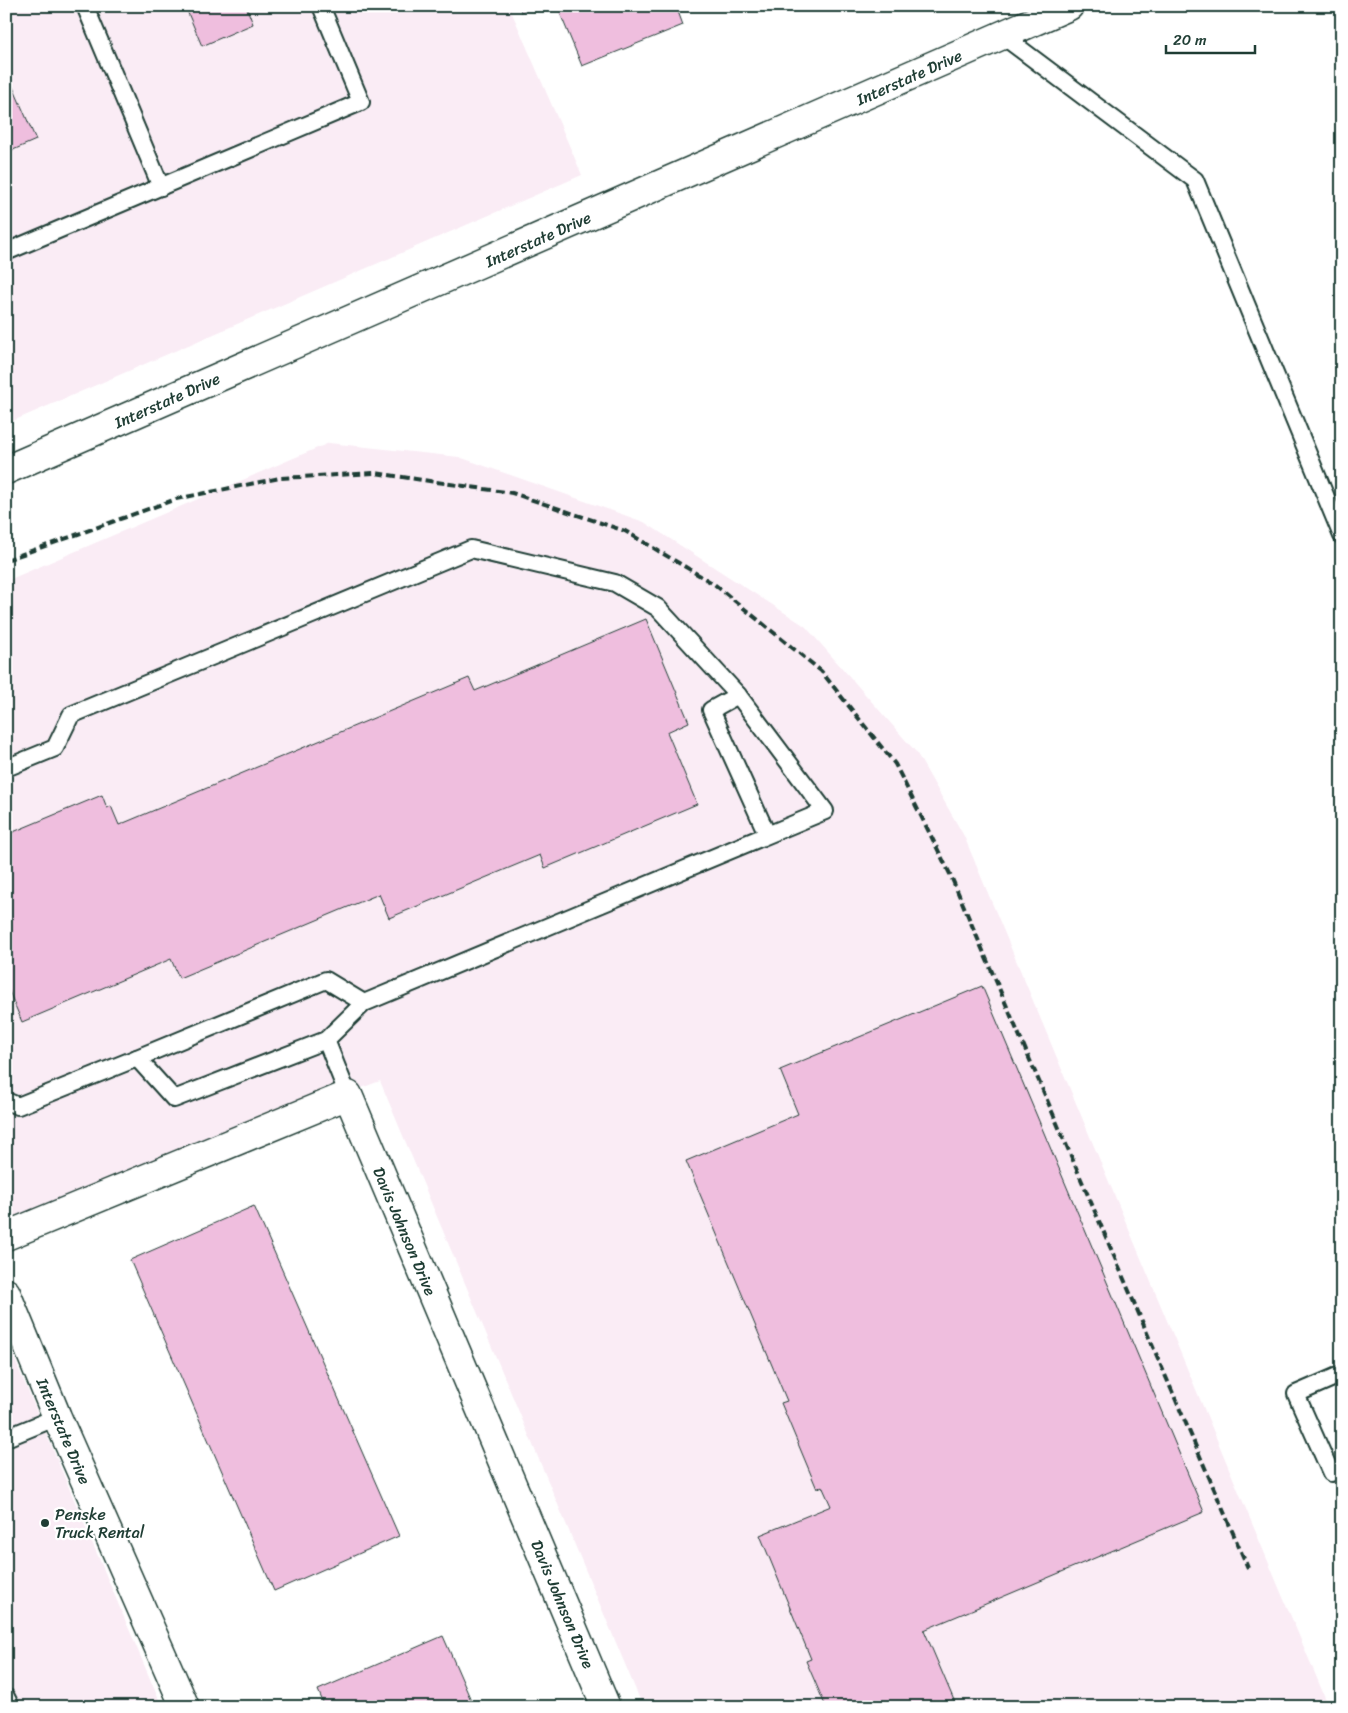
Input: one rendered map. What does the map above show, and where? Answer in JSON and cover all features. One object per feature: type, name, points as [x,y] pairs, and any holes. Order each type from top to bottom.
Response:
[{"type":"street","name":"Interstate Drive","points":[[6,470],[1069,6]]},
{"type":"street","points":[[6,1236],[348,1095]]},
{"type":"street","name":"Davis Johnson Drive","points":[[348,1095],[606,1707]]},
{"type":"street","name":"Interstate Drive","points":[[6,1293],[57,1417],[185,1707]]},
{"type":"lane","points":[[85,6],[161,187]]},
{"type":"lane","points":[[6,252],[361,102],[321,6]]},
{"type":"lane","points":[[1002,36],[1196,180],[1342,536]]},
{"type":"lane","points":[[6,768],[55,748],[71,715],[471,549],[615,583],[658,608],[738,695],[824,811],[364,1002],[326,1040],[174,1099],[137,1058]]},
{"type":"lane","points":[[738,695],[711,710],[767,834]]},
{"type":"lane","points":[[6,1101],[18,1106],[326,980],[364,1002]]},
{"type":"lane","points":[[326,1040],[348,1095]]},
{"type":"lane","points":[[1331,1473],[1296,1394],[1342,1374]]},
{"type":"lane","points":[[6,1438],[57,1417]]},
{"type":"lane","points":[[6,1697],[10,1707]]},
{"type":"shaded area","points":[[6,6],[509,6],[582,175],[6,424]]},
{"type":"shaded area","points":[[329,443],[459,457],[644,522],[805,626],[916,752],[964,836],[1329,1707],[643,1707],[380,1081],[8,1221],[6,1216],[6,581]]},
{"type":"shaded area","name":"Penske Truck Rental","points":[[6,1339],[162,1707],[6,1707]]},
{"type":"building","points":[[185,6],[246,6],[253,24],[202,46]]},
{"type":"building","points":[[519,6],[535,6],[521,12]]},
{"type":"building","points":[[557,6],[676,6],[683,25],[582,66]]},
{"type":"building","points":[[6,71],[36,140],[6,153]]},
{"type":"building","points":[[646,619],[689,722],[667,732],[697,804],[545,868],[540,855],[389,918],[379,894],[179,978],[171,959],[22,1022],[6,984],[6,835],[102,795],[107,808],[111,806],[119,825],[469,678],[475,691]]},
{"type":"building","points":[[982,986],[1204,1512],[924,1630],[956,1705],[952,1707],[826,1707],[806,1661],[811,1659],[760,1535],[831,1506],[822,1486],[817,1489],[781,1403],[787,1401],[686,1161],[798,1114],[780,1070]]},
{"type":"building","points":[[254,1206],[399,1536],[274,1591],[130,1260]]},
{"type":"building","points":[[443,1636],[474,1707],[325,1707],[318,1690]]},
{"type":"railway","points":[[6,560],[176,499],[280,478],[375,473],[512,493],[625,531],[714,584],[821,671],[895,764],[950,874],[1248,1568]]},
{"type":"place","name":"Penske Truck Rental","points":[[45,1523]]}]
